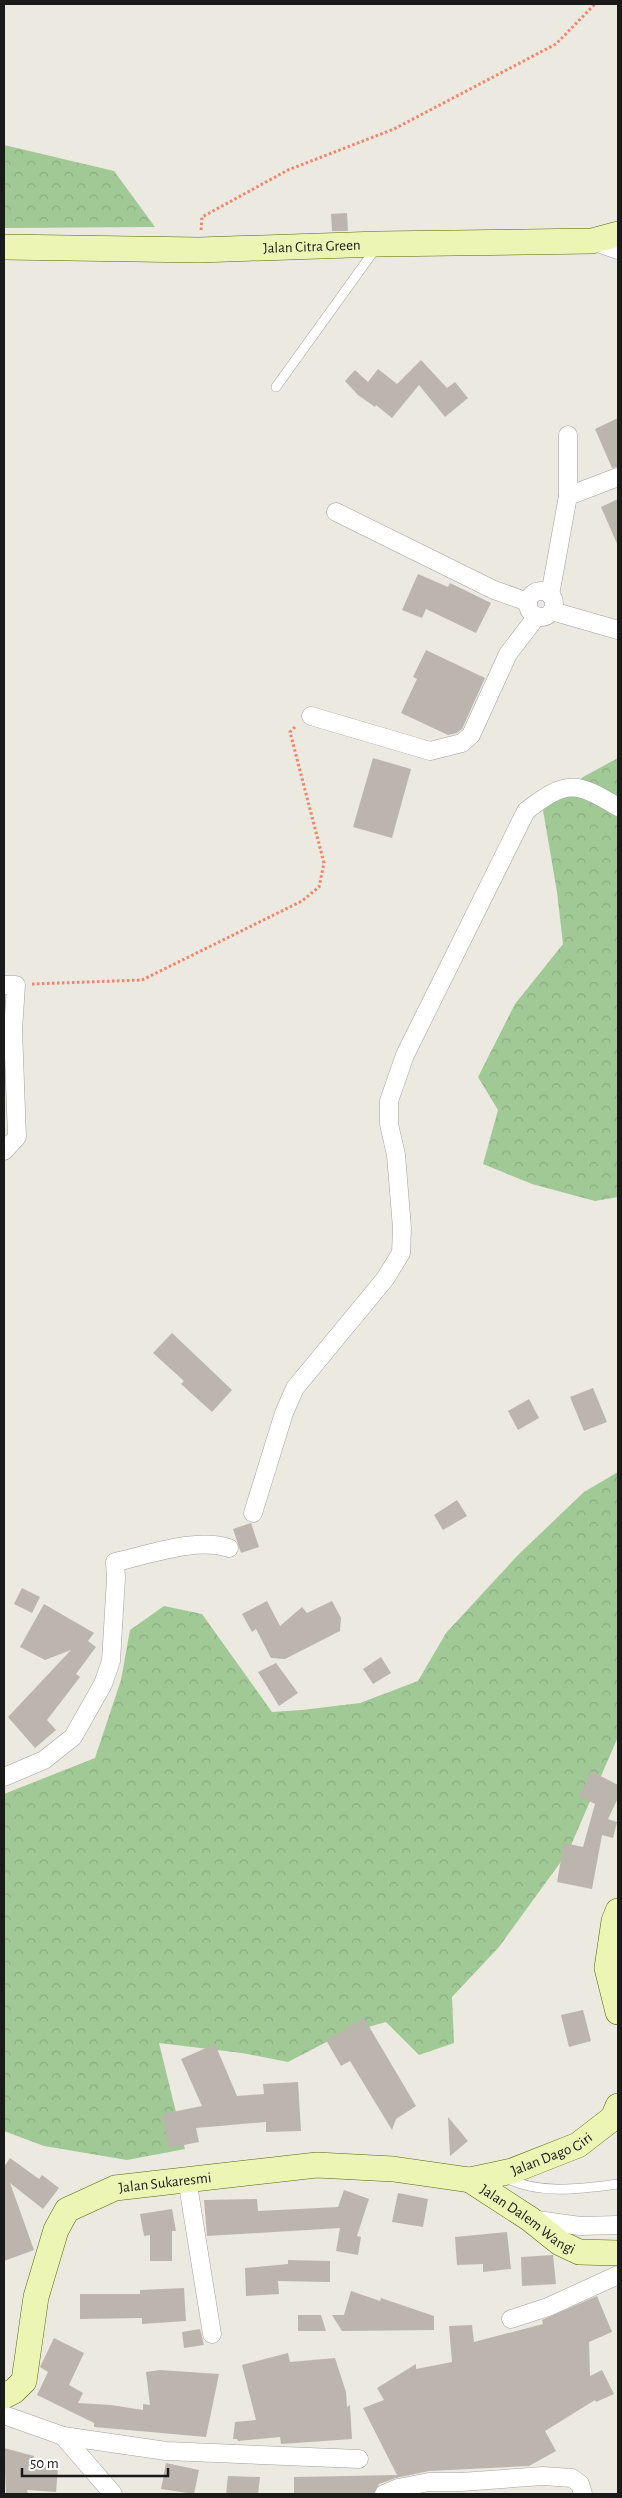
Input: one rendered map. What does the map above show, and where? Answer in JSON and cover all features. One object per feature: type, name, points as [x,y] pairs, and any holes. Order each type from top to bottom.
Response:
[{"type":"main road","name":"Jalan Citra Green","points":[[4,247],[199,250],[379,244],[592,241],[618,234]]},
{"type":"main road","points":[[618,1911],[614,1921],[607,1968],[618,2012]]},
{"type":"main road","name":"Jalan Dago Giri","points":[[470,2180],[512,2171],[578,2144],[613,2118],[618,2106]]},
{"type":"main road","name":"Jalan Sukaresmi","points":[[4,2396],[14,2391],[24,2381],[36,2297],[56,2230],[67,2210],[115,2188],[317,2165],[393,2169],[470,2180]]},
{"type":"main road","name":"Jalan Dalem Wangi","points":[[470,2180],[530,2219],[560,2243],[579,2252],[618,2253]]},
{"type":"street","points":[[592,241],[618,250]]},
{"type":"street","points":[[311,716],[430,752],[462,743],[471,735],[508,654],[542,606],[568,496],[568,435]]},
{"type":"street","points":[[568,496],[618,476]]},
{"type":"street","points":[[336,512],[494,590],[618,630]]},
{"type":"street","points":[[253,1513],[284,1413],[295,1388],[385,1279],[401,1253],[402,1228],[396,1156],[389,1124],[389,1101],[405,1055],[526,811],[538,802],[570,786],[585,788],[618,807]]},
{"type":"street","points":[[4,1151],[17,1137],[14,1030],[10,985]]},
{"type":"street","points":[[4,1777],[44,1760],[73,1737],[103,1684],[111,1661],[116,1578],[115,1562],[171,1548],[218,1544],[228,1548]]},
{"type":"street","points":[[187,2179],[212,2334]]},
{"type":"street","points":[[530,2219],[580,2226],[618,2225]]},
{"type":"street","points":[[511,2319],[548,2307],[618,2275]]},
{"type":"street","points":[[4,2415],[63,2436],[166,2451],[359,2459]]},
{"type":"street","points":[[63,2436],[113,2494]]},
{"type":"street","points":[[384,2494],[398,2488],[429,2482],[461,2488],[543,2476],[572,2478],[580,2484],[583,2494]]},
{"type":"lane","points":[[276,387],[379,244]]},
{"type":"lane","points":[[498,2174],[518,2184],[547,2189],[618,2184]]},
{"type":"path","points":[[199,250],[202,217],[288,170],[394,129],[556,44],[595,4]]},
{"type":"path","points":[[10,985],[142,980],[302,901],[319,887],[324,863],[290,732],[311,716]]},
{"type":"green space","points":[[4,145],[114,171],[155,227],[4,228]]},
{"type":"green space","points":[[618,758],[618,1197],[595,1201],[532,1184],[483,1164],[498,1110],[478,1077],[515,1004],[563,944],[557,892],[543,810],[583,777]]},
{"type":"green space","points":[[618,1472],[618,1737],[568,1852],[499,1947],[452,1997],[454,2043],[419,2055],[386,2022],[340,2035],[288,2062],[242,2053],[159,2043],[185,2149],[127,2160],[44,2146],[4,2131],[4,1794],[95,1758],[121,1680],[130,1630],[164,1606],[202,1614],[272,1712],[360,1703],[418,1681],[446,1633],[518,1555],[584,1492]]},
{"type":"building","points":[[347,213],[348,231],[332,231],[331,214]]},
{"type":"building","points":[[421,360],[447,388],[455,382],[468,398],[445,417],[419,385],[392,418],[376,405],[375,407],[358,395],[345,381],[355,370],[368,382],[378,369],[397,384]]},
{"type":"building","points":[[618,418],[618,467],[612,468],[595,429]]},
{"type":"building","points":[[618,499],[618,546],[601,507]]},
{"type":"building","points":[[418,574],[448,587],[450,583],[491,603],[476,633],[426,609],[422,618],[402,610]]},
{"type":"building","points":[[426,650],[485,678],[462,729],[457,733],[448,735],[401,713],[417,679],[413,677]]},
{"type":"building","points":[[373,758],[411,769],[392,838],[353,827]]},
{"type":"building","points":[[172,1333],[232,1390],[212,1412],[181,1384],[184,1381],[153,1353]]},
{"type":"building","points":[[593,1388],[607,1422],[584,1431],[570,1397]]},
{"type":"building","points":[[529,1399],[539,1418],[518,1430],[508,1411]]},
{"type":"building","points":[[457,1500],[467,1516],[443,1530],[434,1515]]},
{"type":"building","points":[[251,1523],[259,1547],[241,1553],[233,1529]]},
{"type":"building","points":[[22,1588],[40,1597],[32,1613],[14,1604]]},
{"type":"building","points":[[267,1601],[280,1626],[302,1607],[307,1613],[332,1601],[341,1618],[340,1631],[285,1659],[271,1658],[256,1629],[252,1632],[242,1614]]},
{"type":"building","points":[[44,1604],[94,1633],[88,1641],[96,1647],[76,1674],[80,1677],[47,1720],[56,1730],[35,1748],[8,1717],[71,1650],[45,1660],[20,1647]]},
{"type":"building","points":[[381,1657],[391,1673],[373,1684],[363,1669]]},
{"type":"building","points":[[276,1663],[298,1693],[279,1706],[258,1672]]},
{"type":"building","points":[[591,1771],[618,1785],[618,1798],[608,1819],[617,1822],[613,1838],[602,1835],[592,1889],[557,1882],[564,1843],[583,1847],[595,1804],[579,1796]]},
{"type":"building","points":[[583,2010],[591,2041],[569,2047],[561,2015]]},
{"type":"building","points":[[364,2018],[416,2106],[396,2119],[392,2130],[350,2061],[341,2066],[326,2040]]},
{"type":"building","points":[[215,2044],[237,2096],[264,2094],[263,2084],[298,2082],[301,2131],[266,2132],[266,2122],[196,2128],[199,2142],[169,2148],[162,2114],[202,2106],[181,2059]]},
{"type":"building","points":[[448,2117],[468,2141],[450,2156]]},
{"type":"building","points":[[10,2158],[39,2179],[42,2175],[59,2188],[43,2209],[10,2183],[34,2250],[4,2261],[4,2167]]},
{"type":"building","points":[[344,2190],[369,2199],[357,2236],[361,2237],[358,2255],[336,2251],[340,2228],[207,2236],[204,2200],[257,2199],[258,2211],[338,2207]]},
{"type":"building","points":[[398,2193],[428,2199],[423,2227],[392,2222]]},
{"type":"building","points":[[172,2209],[176,2231],[172,2231],[172,2261],[150,2261],[150,2235],[144,2236],[140,2214]]},
{"type":"building","points":[[507,2232],[511,2269],[483,2272],[483,2264],[457,2265],[455,2237]]},
{"type":"building","points":[[553,2255],[556,2284],[522,2286],[521,2257]]},
{"type":"building","points":[[288,2260],[330,2261],[330,2282],[278,2281],[279,2294],[246,2296],[245,2268],[288,2264]]},
{"type":"building","points":[[184,2288],[186,2321],[142,2324],[142,2318],[80,2319],[80,2294],[140,2294],[140,2290]]},
{"type":"building","points":[[351,2291],[380,2301],[381,2298],[434,2316],[434,2330],[342,2331],[332,2315],[344,2315]]},
{"type":"building","points":[[597,2296],[612,2332],[589,2342],[590,2376],[602,2370],[614,2394],[596,2402],[595,2400],[545,2431],[556,2451],[529,2466],[429,2471],[396,2478],[379,2484],[374,2494],[294,2494],[294,2477],[397,2475],[363,2408],[384,2400],[377,2388],[416,2364],[416,2369],[452,2362],[449,2326],[472,2325],[474,2342],[543,2324],[542,2320]]},
{"type":"building","points":[[298,2315],[321,2315],[326,2331],[298,2331]]},
{"type":"building","points":[[200,2329],[204,2345],[184,2348],[182,2332]]},
{"type":"building","points":[[54,2338],[84,2353],[69,2385],[83,2393],[78,2403],[111,2405],[143,2410],[143,2404],[150,2405],[146,2372],[160,2370],[219,2374],[206,2437],[94,2427],[94,2423],[37,2395],[48,2372],[40,2367]]},
{"type":"building","points":[[288,2353],[290,2362],[335,2358],[346,2392],[347,2407],[350,2405],[352,2439],[281,2444],[280,2437],[238,2441],[233,2439],[235,2422],[256,2420],[242,2365]]},
{"type":"building","points":[[4,2448],[34,2456],[32,2465],[58,2468],[56,2492],[27,2490],[28,2494],[6,2494]]},
{"type":"building","points":[[166,2463],[199,2470],[194,2494],[161,2489]]},
{"type":"building","points":[[228,2476],[260,2477],[258,2494],[226,2494]]}]
